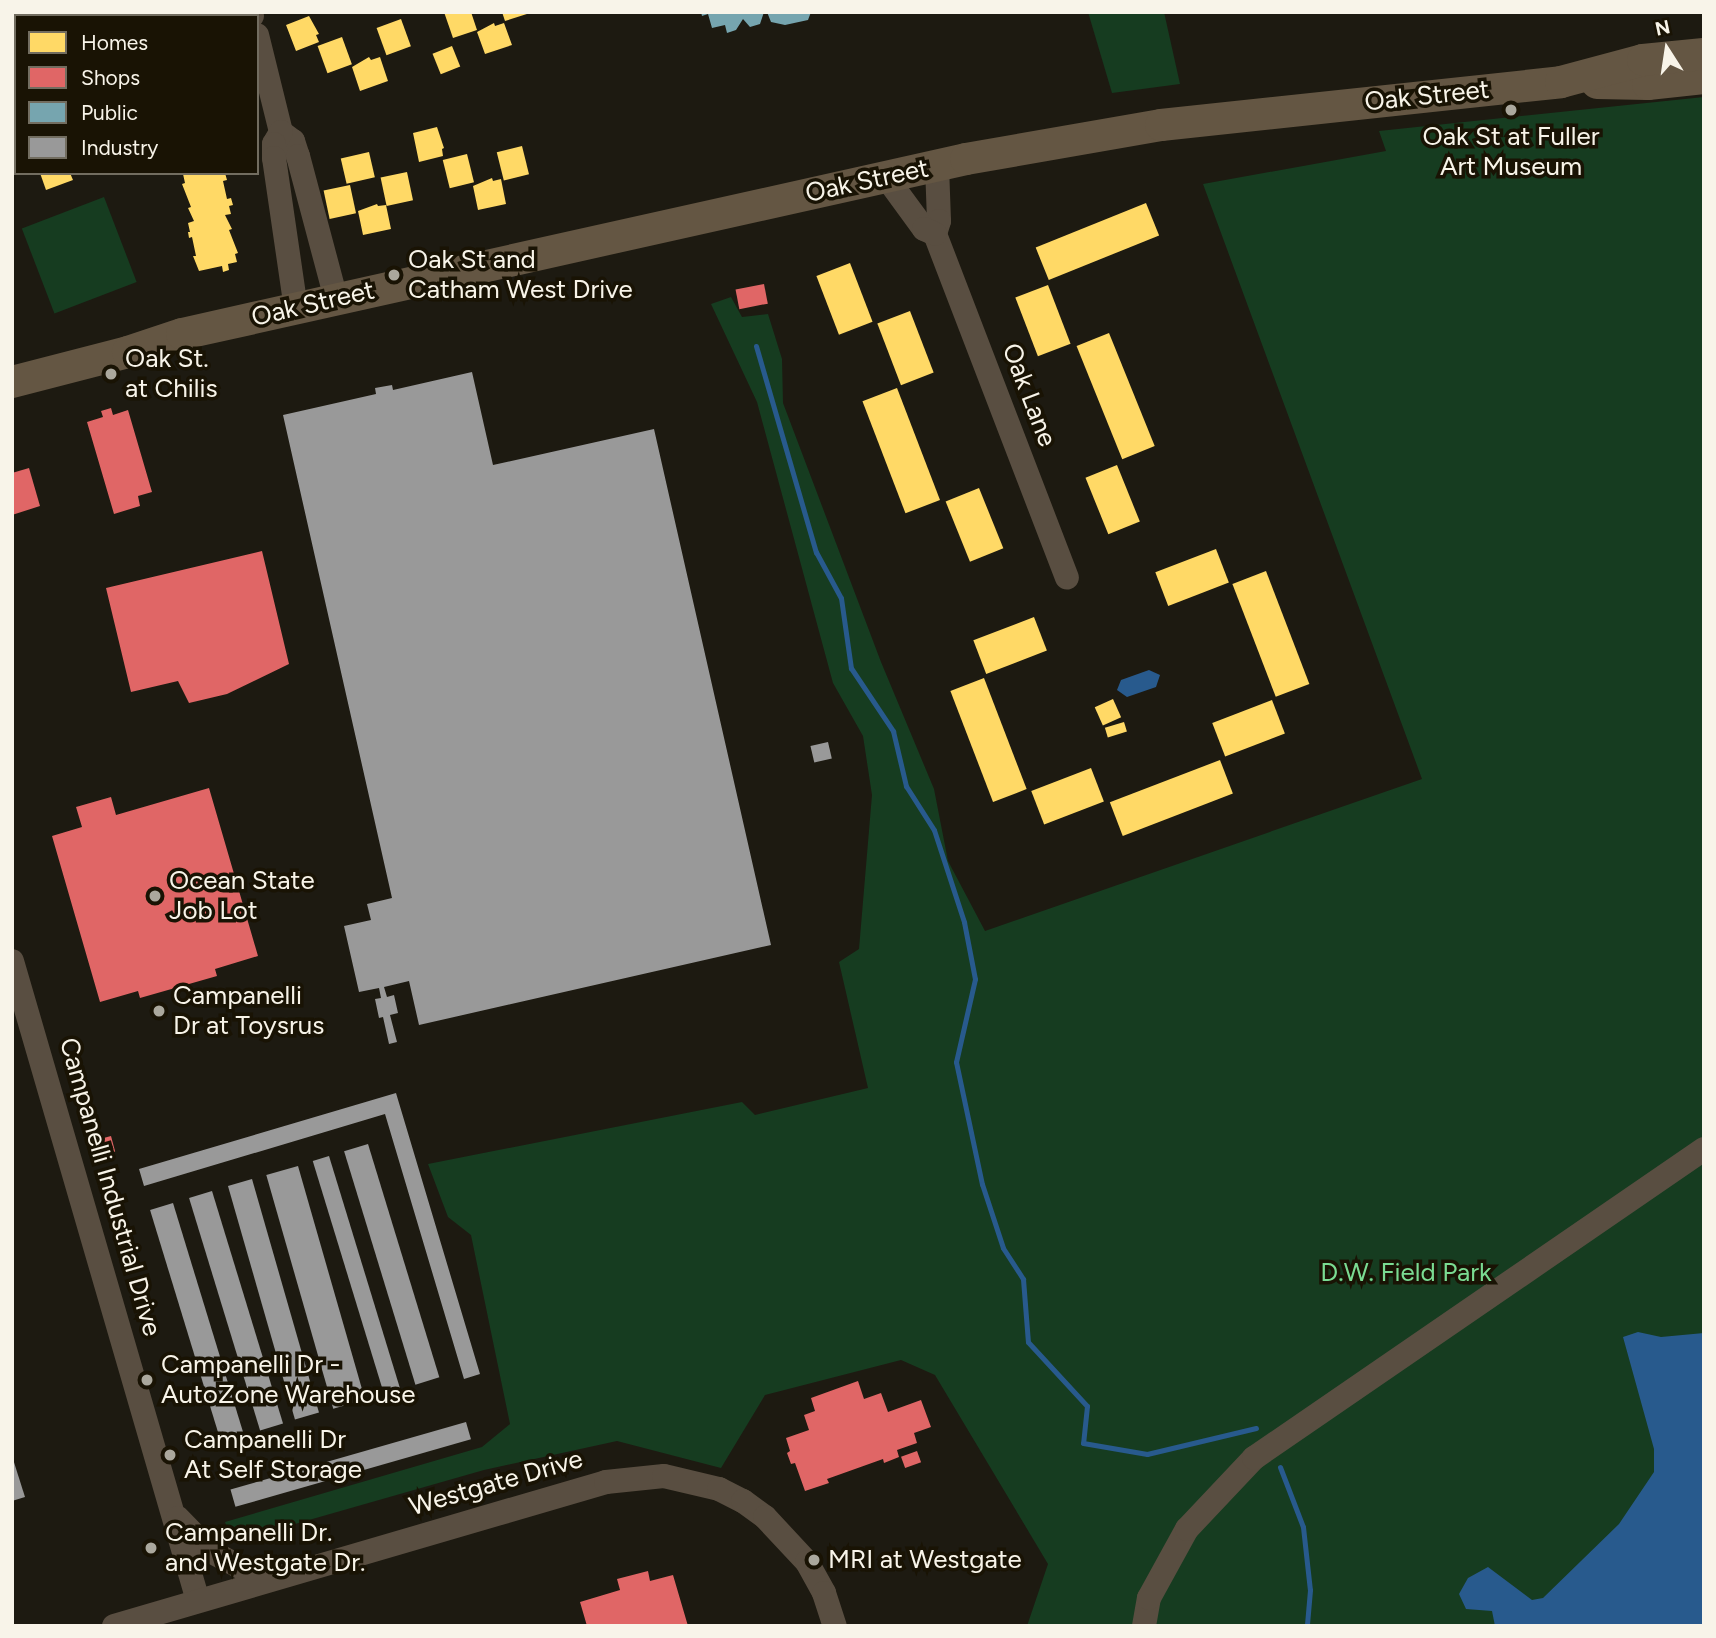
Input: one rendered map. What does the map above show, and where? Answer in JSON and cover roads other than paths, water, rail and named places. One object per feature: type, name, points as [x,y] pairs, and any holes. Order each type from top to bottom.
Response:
[{"type":"main road","name":"Oak Street","points":[[1561,82],[1643,60],[1704,54]]},
{"type":"main road","name":"Oak Street","points":[[12,382],[128,352],[182,334],[336,299],[937,166],[1161,125],[1561,82],[1648,84],[1704,78]]},
{"type":"main road","name":"Oak Street","points":[[12,361],[116,337],[182,334]]},
{"type":"street","points":[[259,43],[281,132],[293,141],[298,156],[336,299]]},
{"type":"street","points":[[281,132],[274,144],[274,158],[296,308]]},
{"type":"street","name":"Oak Lane","points":[[937,166],[939,222],[935,234],[1067,578]]},
{"type":"street","name":"Oak Lane","points":[[886,177],[924,229],[935,234]]},
{"type":"street","name":"Campanelli Industrial Drive","points":[[12,961],[198,1601]]},
{"type":"street","points":[[1143,1626],[1149,1598],[1187,1528],[1254,1458],[1704,1149]]},
{"type":"street","name":"Westgate Drive","points":[[114,1626],[606,1482],[664,1476],[719,1489],[743,1501],[765,1517],[807,1562],[824,1592],[835,1626]]},
{"type":"street","name":"Campanelli Industrial Drive","points":[[172,1511],[194,1538],[210,1551],[253,1574],[275,1578]]},
{"type":"water","points":[[1149,670],[1160,675],[1156,687],[1127,697],[1117,690],[1121,680]]},
{"type":"water","points":[[1638,1332],[1661,1337],[1704,1333],[1704,1626],[1495,1626],[1492,1611],[1466,1609],[1459,1594],[1468,1578],[1488,1567],[1532,1600],[1543,1598],[1619,1524],[1654,1472],[1654,1449],[1623,1337]]},
{"type":"waterway","points":[[756,346],[816,552],[841,598],[851,668],[893,731],[906,786],[934,830],[964,922],[975,979],[956,1062],[982,1184],[1003,1248],[1023,1279],[1028,1342],[1087,1406],[1083,1443],[1147,1454],[1256,1428]]},
{"type":"waterway","points":[[1280,1467],[1303,1527],[1310,1590],[1307,1626]]},
{"type":"place","name":"Oak St at Fuller Art Museum","points":[[1511,110]]},
{"type":"place","name":"Oak St and Catham West Drive","points":[[394,275]]},
{"type":"place","name":"Oak St. at Chilis","points":[[111,374]]},
{"type":"place","name":"Ocean State Job Lot","points":[[155,896]]},
{"type":"place","name":"Campanelli Dr at Toysrus","points":[[159,1011]]},
{"type":"place","name":"Campanelli Dr - AutoZone Warehouse","points":[[147,1380]]},
{"type":"place","name":"Campanelli Dr At Self Storage","points":[[170,1455]]},
{"type":"place","name":"Campanelli Dr. and Westgate Dr.","points":[[151,1548]]},
{"type":"place","name":"MRI at Westgate","points":[[814,1560]]},
{"type":"park label","name":"D.W. Field Park","points":[[1406,1273]]}]
